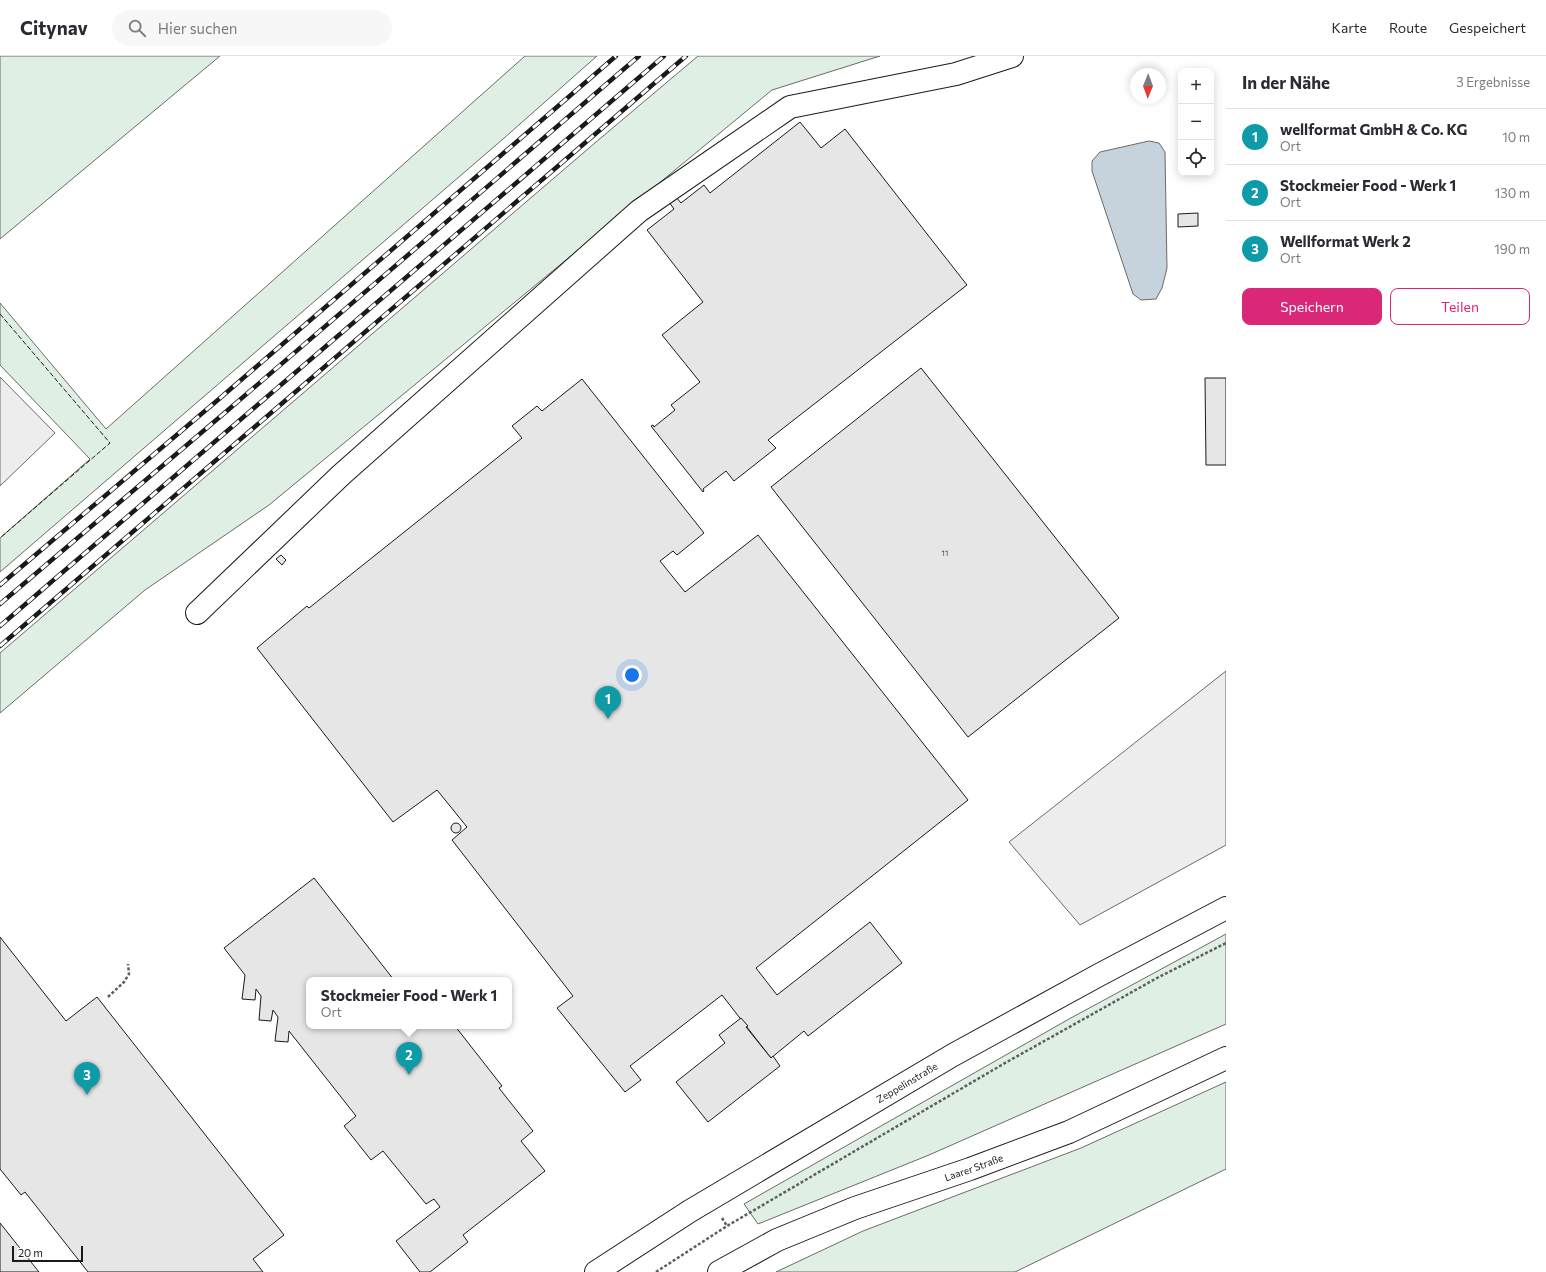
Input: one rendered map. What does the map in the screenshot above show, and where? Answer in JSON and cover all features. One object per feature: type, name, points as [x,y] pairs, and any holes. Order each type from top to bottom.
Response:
[{"type":"street","points":[[197,613],[341,475],[640,211],[784,111],[790,107],[956,74],[1012,56]]},
{"type":"street","name":"Zeppelinstraße","points":[[596,1272],[690,1211],[953,1055],[1099,975],[1226,908]]},
{"type":"street","name":"Laarer Straße","points":[[719,1272],[777,1240],[854,1208],[970,1169],[1069,1132],[1226,1058]]},
{"type":"path","points":[[656,1272],[727,1226],[1005,1063],[1157,978],[1226,943]]},
{"type":"path","points":[[108,997],[124,982],[129,974],[128,964]]},
{"type":"green space","points":[[0,56],[220,56],[0,239]]},
{"type":"green space","points":[[525,56],[597,56],[503,139],[0,572],[0,538],[90,459],[0,365],[0,303],[106,429]]},
{"type":"green space","points":[[698,56],[880,56],[772,90],[269,505],[145,590],[0,713],[0,653]]},
{"type":"green space","points":[[1226,934],[1226,1024],[929,1155],[758,1224],[744,1204],[1069,1019]]},
{"type":"green space","points":[[1226,1082],[1226,1169],[1015,1272],[776,1272],[863,1231],[1081,1148]]},
{"type":"shaded area","points":[[1149,141],[1159,143],[1165,152],[1167,268],[1162,288],[1156,299],[1141,300],[1133,294],[1092,171],[1092,161],[1100,152]]},
{"type":"shaded area","points":[[0,377],[55,433],[0,486]]},
{"type":"shaded area","points":[[1226,671],[1226,845],[1080,925],[1009,842]]},
{"type":"building","points":[[800,122],[821,148],[845,129],[967,285],[768,440],[776,448],[734,481],[726,471],[703,489],[703,492],[651,426],[653,425],[654,427],[675,410],[671,405],[700,382],[662,335],[703,302],[647,230],[674,209],[669,202],[676,197],[681,203],[704,185],[710,193]]},
{"type":"building","points":[[1198,213],[1198,226],[1178,227],[1178,214]]},
{"type":"building","points":[[921,368],[1119,618],[968,737],[771,487]]},
{"type":"building","points":[[1205,378],[1226,378],[1226,465],[1206,465]]},
{"type":"building","points":[[582,379],[704,533],[677,555],[673,551],[660,561],[685,592],[758,535],[968,800],[756,968],[777,995],[870,922],[902,963],[808,1036],[804,1031],[771,1058],[722,995],[630,1066],[641,1080],[625,1092],[557,1008],[573,996],[452,840],[467,827],[437,790],[393,822],[257,648],[307,606],[309,608],[522,438],[512,426],[537,406],[542,411]]},
{"type":"building","points":[[281,555],[286,560],[282,565],[276,559]]},
{"type":"building","points":[[454,823],[458,823],[460,824],[460,832],[454,833],[451,830],[451,826]]},
{"type":"building","points":[[314,878],[392,977],[306,977],[306,1029],[457,1029],[502,1086],[499,1088],[533,1131],[521,1141],[545,1171],[463,1235],[468,1242],[430,1272],[420,1272],[396,1241],[440,1207],[434,1199],[426,1204],[383,1151],[371,1160],[344,1126],[356,1116],[289,1031],[288,1042],[275,1041],[278,1017],[273,1010],[271,1021],[259,1020],[261,996],[256,989],[255,1000],[242,999],[245,975],[224,948]]},
{"type":"building","points":[[0,937],[66,1021],[97,997],[284,1235],[253,1259],[263,1272],[88,1272],[25,1192],[21,1195],[0,1169]]},
{"type":"building","points":[[741,1018],[748,1026],[746,1027],[771,1058],[773,1056],[780,1066],[708,1122],[676,1082],[725,1043],[719,1035]]},
{"type":"building","points":[[0,1223],[39,1272],[0,1272]]},
{"type":"railway","points":[[0,585],[219,399],[616,56]]},
{"type":"railway","points":[[0,604],[639,56]]},
{"type":"railway","points":[[0,626],[664,56]]},
{"type":"railway","points":[[0,646],[686,56]]},
{"type":"fence","points":[[0,314],[110,443],[0,538]]},
{"type":"place","name":"wellformat GmbH & Co. KG","points":[[608,719]]},
{"type":"place","name":"Stockmeier Food - Werk 1","points":[[409,1075]]},
{"type":"place","name":"Wellformat Werk 2","points":[[87,1095]]}]
